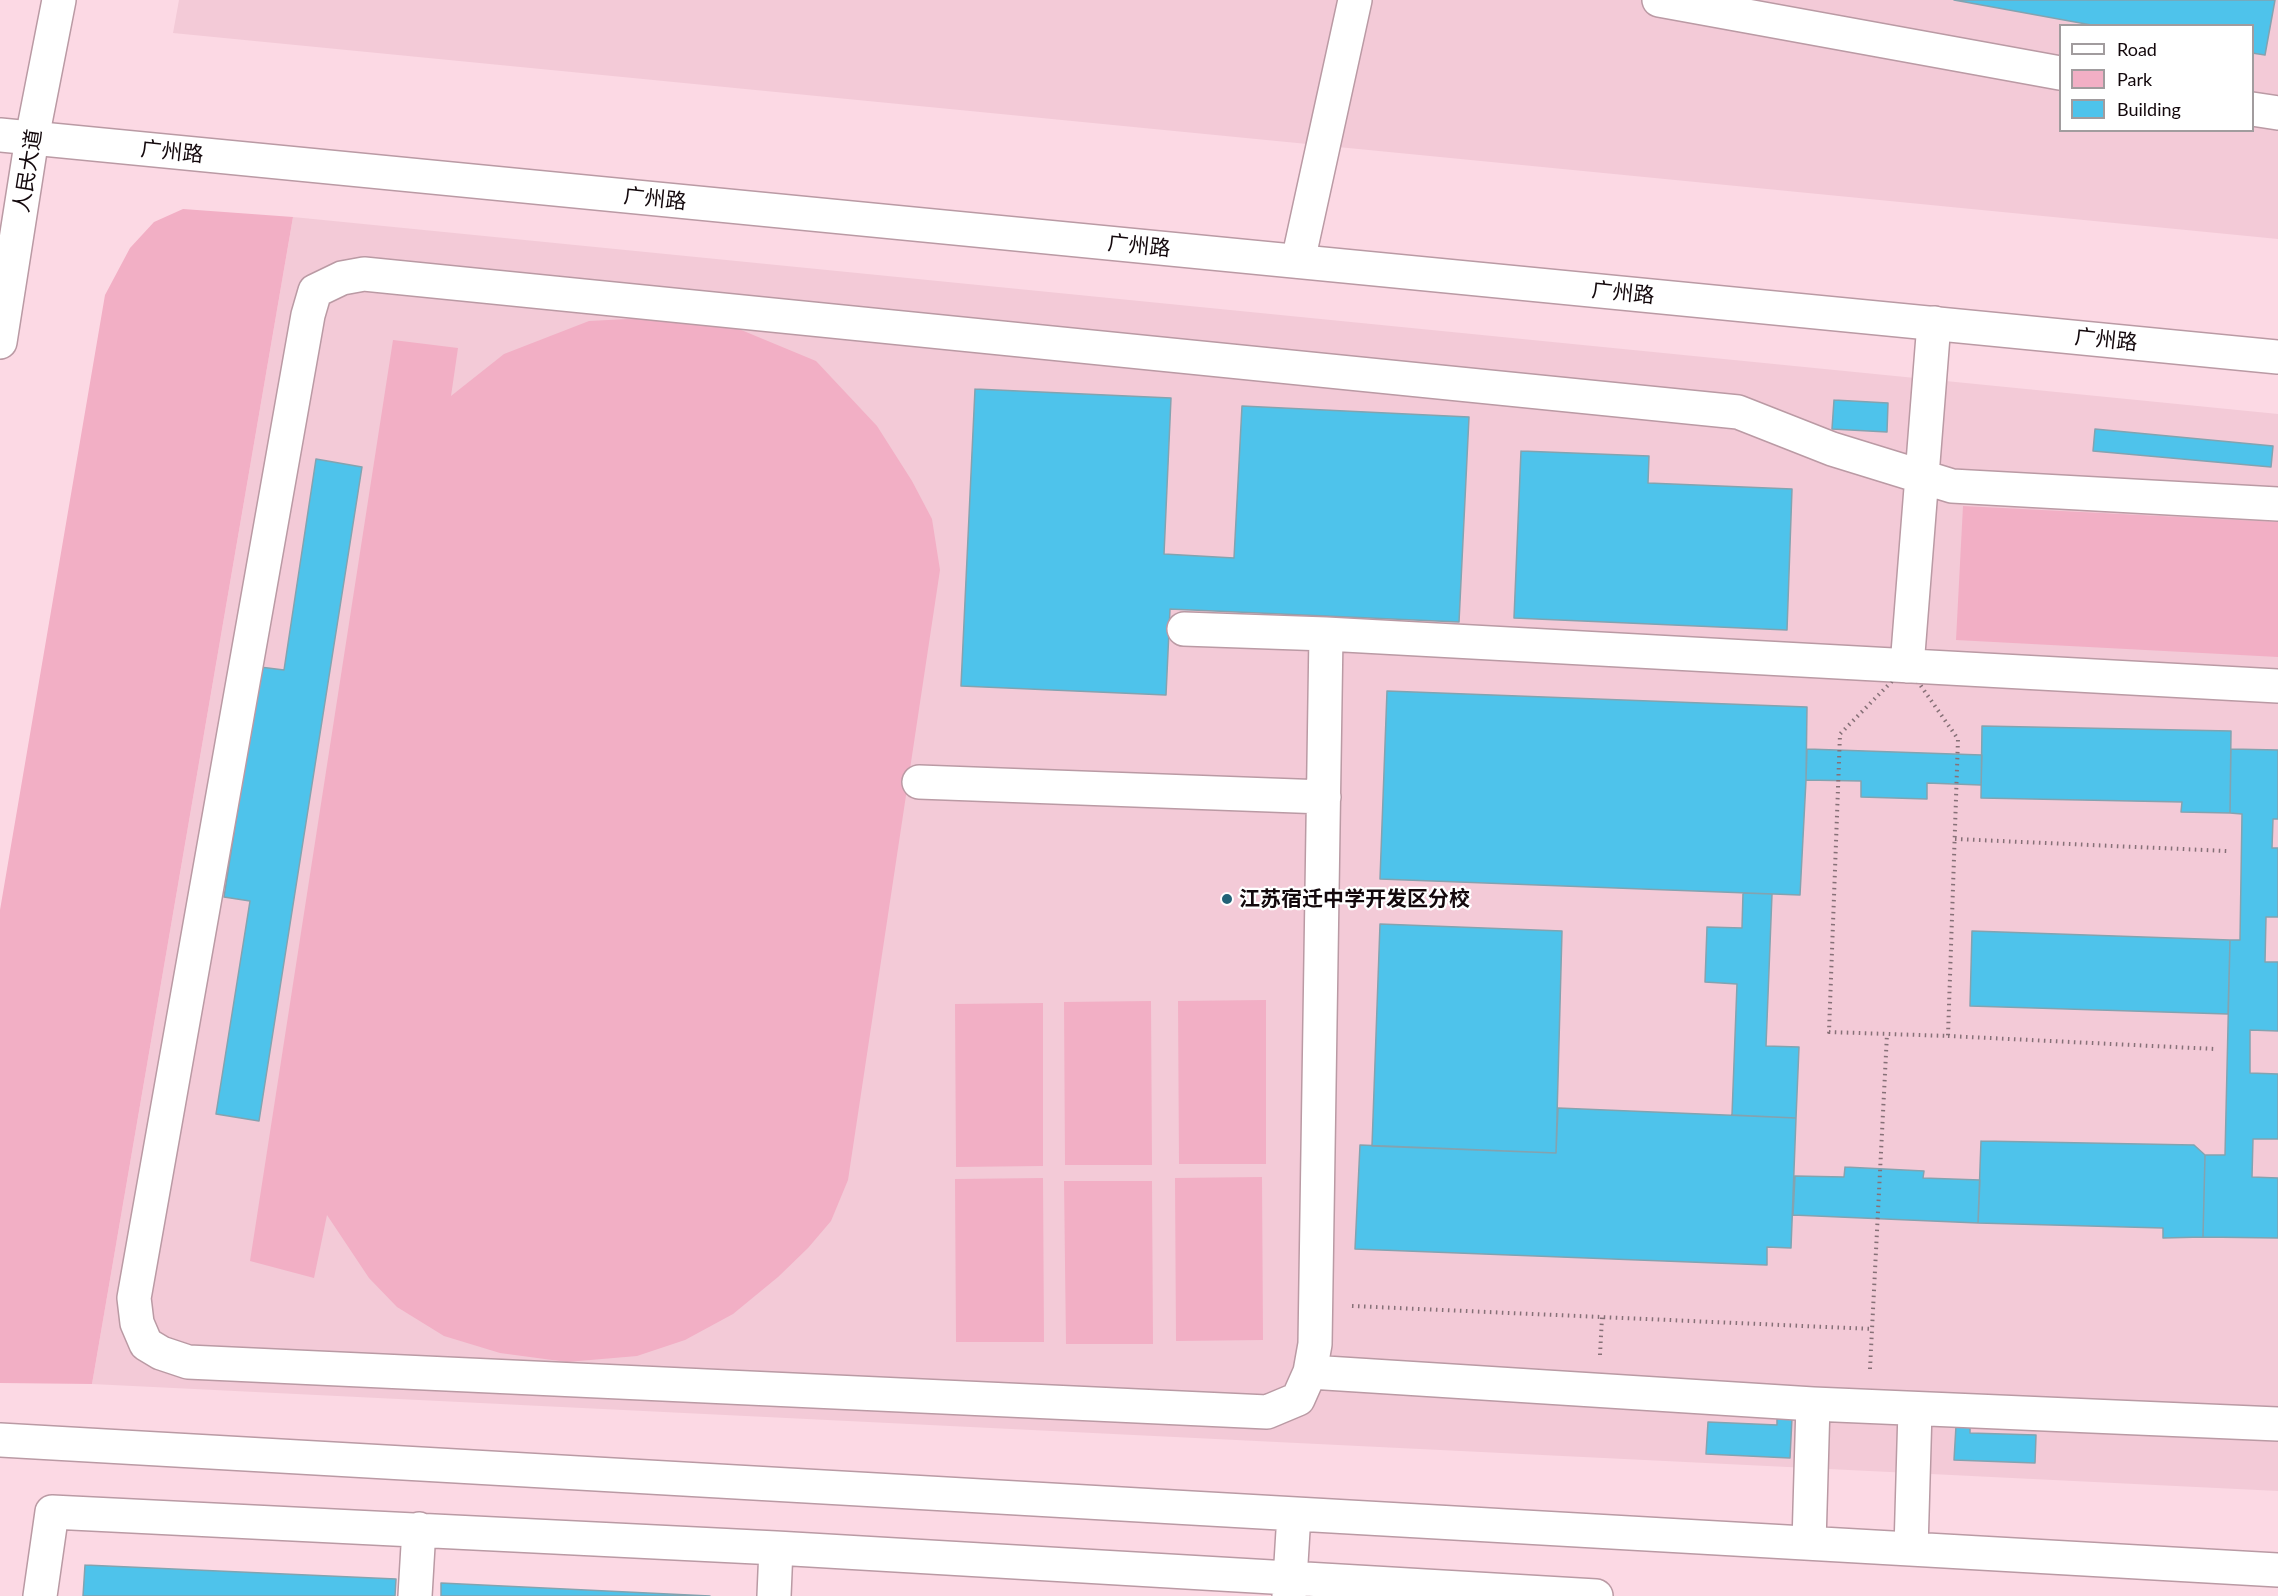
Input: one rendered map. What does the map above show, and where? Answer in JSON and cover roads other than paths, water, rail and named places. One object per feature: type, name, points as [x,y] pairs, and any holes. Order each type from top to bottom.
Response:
[{"type":"street","name":"人民大道","points":[[0,342],[32,138],[59,0]]},
{"type":"street","points":[[1298,261],[1355,0]]},
{"type":"street","points":[[1667,1],[2059,74]]},
{"type":"street","points":[[2254,109],[2278,113]]},
{"type":"street","name":"广州路","points":[[0,135],[2278,357]]},
{"type":"street","points":[[1326,634],[1314,1344],[1310,1372],[1298,1399],[1267,1412],[188,1362],[161,1353],[146,1344],[137,1323],[134,1298],[308,315],[315,291],[342,278],[364,274],[1738,412],[1833,449],[1952,486],[2278,504]]},
{"type":"street","points":[[1906,666],[1934,323]]},
{"type":"street","points":[[1184,629],[1326,634],[2278,686]]},
{"type":"street","points":[[919,782],[1324,797]]},
{"type":"street","points":[[1310,1372],[1916,1410],[2278,1424]]},
{"type":"street","points":[[1809,1543],[1813,1404]]},
{"type":"street","points":[[1911,1549],[1916,1410]]},
{"type":"street","points":[[0,1440],[2278,1569]]},
{"type":"street","points":[[40,1596],[52,1512],[776,1548],[1289,1587],[1596,1596]]},
{"type":"street","points":[[1289,1587],[1294,1514]]},
{"type":"street","points":[[415,1596],[419,1529]]},
{"type":"street","points":[[774,1596],[776,1548]]},
{"type":"place","name":"江苏宿迁中学开发区分校","points":[[1227,899]]}]
